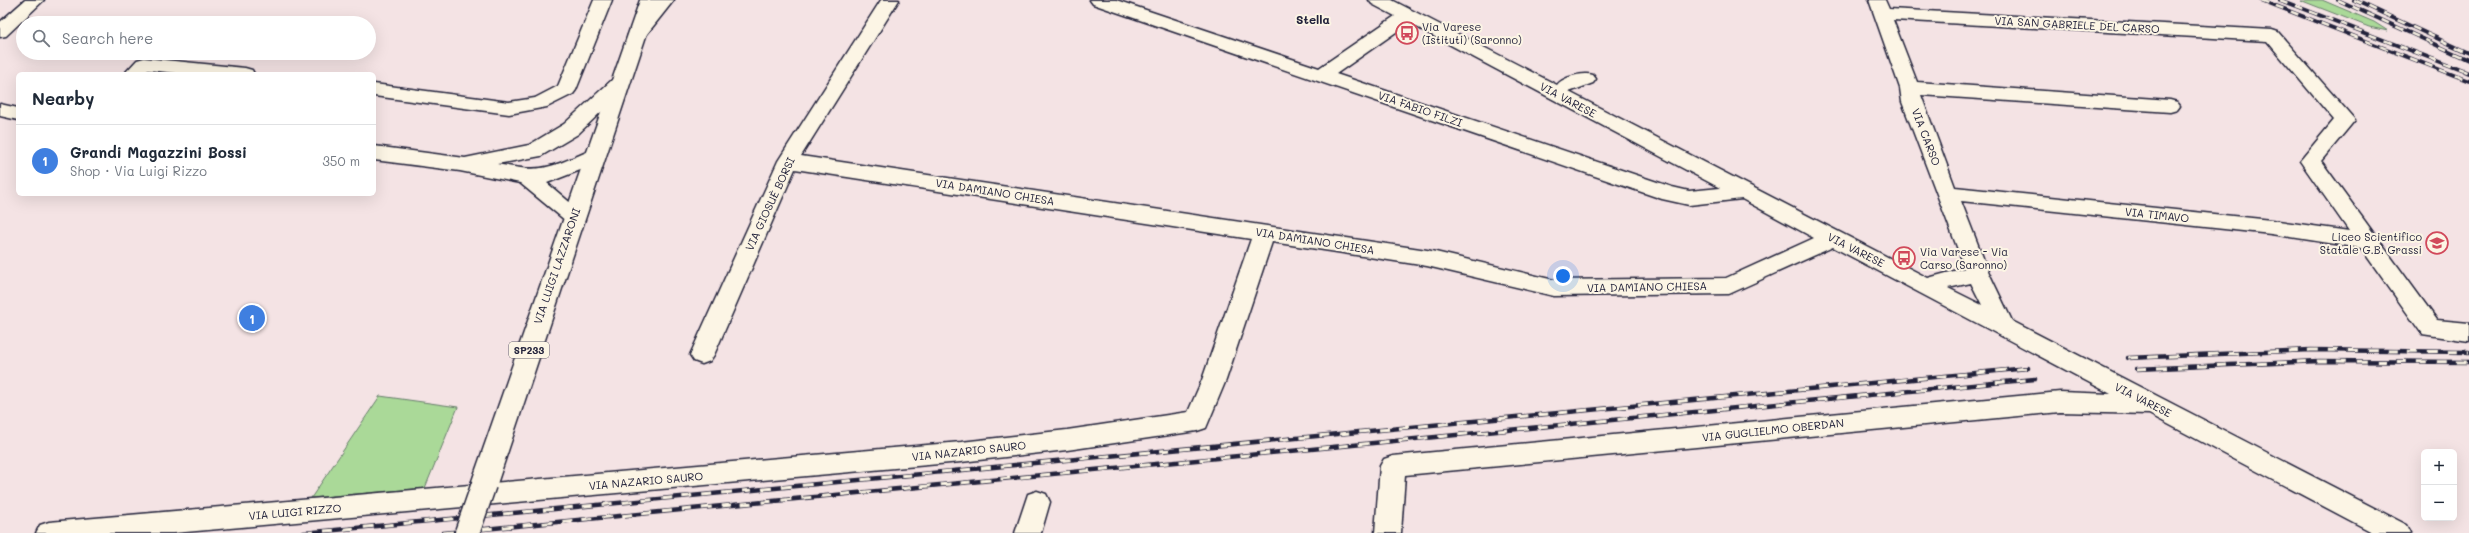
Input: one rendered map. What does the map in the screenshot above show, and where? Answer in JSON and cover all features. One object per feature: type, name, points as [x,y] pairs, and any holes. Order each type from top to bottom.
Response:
[{"type":"street","points":[[18,16],[36,0]]},
{"type":"street","points":[[376,90],[509,108],[540,103],[566,90],[603,0]]},
{"type":"street","name":"VIA LUIGI LAZZARONI","points":[[467,533],[594,157],[649,0]]},
{"type":"street","points":[[637,34],[665,0]]},
{"type":"street","name":"VIA GIOSUÈ BORSI","points":[[702,355],[788,161],[890,0]]},
{"type":"street","name":"VIA FABIO FILZI","points":[[1099,0],[1669,194],[1689,198],[1744,192]]},
{"type":"street","name":"VIA VARESE","points":[[1378,0],[2398,533]]},
{"type":"street","name":"VIA SAN GABRIELE DEL CARSO","points":[[1879,7],[2272,36],[2345,120],[2310,160],[2366,241]]},
{"type":"street","name":"VIA CARSO","points":[[1879,7],[1910,88],[1912,102],[1978,273],[2003,326]]},
{"type":"street","points":[[1321,76],[1407,16]]},
{"type":"street","points":[[0,32],[16,18]]},
{"type":"street","points":[[138,69],[202,72]]},
{"type":"street","points":[[1565,87],[1586,79]]},
{"type":"street","points":[[534,151],[571,129],[620,83]]},
{"type":"street","points":[[1910,88],[2170,106]]},
{"type":"street","points":[[0,110],[16,114]]},
{"type":"street","points":[[0,125],[16,124]]},
{"type":"street","points":[[460,164],[534,151],[566,150],[594,157]]},
{"type":"street","points":[[376,153],[460,164],[526,177],[548,176],[594,157]]},
{"type":"street","name":"VIA DAMIANO CHIESA","points":[[788,161],[1428,258],[1554,288],[1729,286],[1833,238]]},
{"type":"street","points":[[526,177],[574,216]]},
{"type":"street","name":"VIA TIMAVO","points":[[1948,192],[2271,227],[2366,241]]},
{"type":"street","name":"VIA NAZARIO SAURO","points":[[540,490],[961,452],[1067,440],[1197,421],[1216,373],[1264,233]]},
{"type":"street","points":[[2366,241],[2430,328],[2469,332]]},
{"type":"street","points":[[1928,287],[1939,282],[1978,273]]},
{"type":"street","name":"VIA GUGLIELMO OBERDAN","points":[[1388,533],[1393,466],[2060,402],[2154,405]]},
{"type":"street","name":"VIA LUIGI RIZZO","points":[[49,533],[540,490]]},
{"type":"street","points":[[1028,533],[1036,502]]},
{"type":"green space","points":[[2300,0],[2322,0],[2374,22],[2388,31],[2369,27]]},
{"type":"green space","points":[[380,396],[458,407],[425,488],[311,498]]},
{"type":"railway","points":[[2261,0],[2469,81]]},
{"type":"railway","points":[[2280,0],[2469,73]]},
{"type":"railway","points":[[2338,0],[2469,60]]},
{"type":"railway","points":[[2354,0],[2469,53]]},
{"type":"railway","points":[[2128,358],[2311,350],[2469,352]]},
{"type":"railway","points":[[2137,369],[2319,361],[2469,362]]},
{"type":"railway","points":[[304,533],[2028,368]]},
{"type":"railway","points":[[443,533],[2035,379]]},
{"type":"place","name":"Via Varese (Istituti) (Saronno)","points":[[1407,33]]},
{"type":"place","name":"Liceo Scientifico Statale G.B. Grassi","points":[[2437,243]]},
{"type":"place","name":"Via Varese - Via Carso (Saronno)","points":[[1904,258]]},
{"type":"place","name":"Grandi Magazzini Bossi","points":[[252,318]]},
{"type":"district","name":"Stella","points":[[1313,20]]}]
